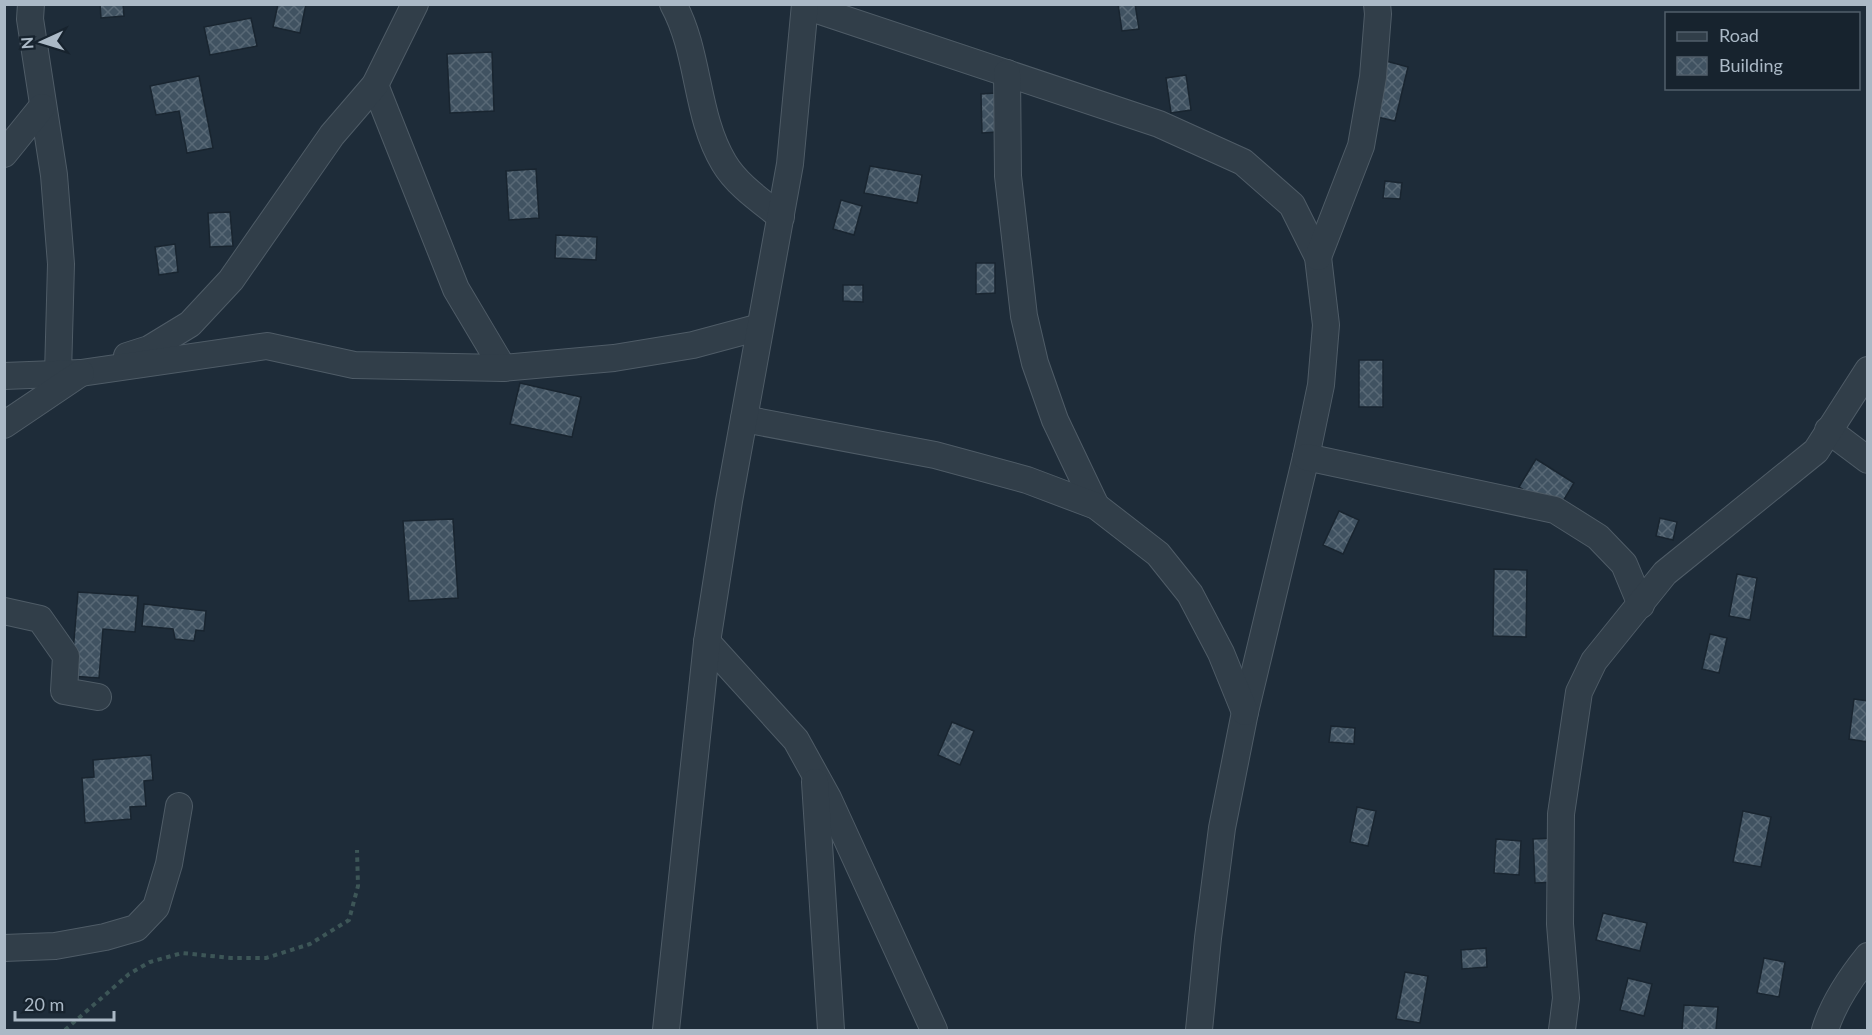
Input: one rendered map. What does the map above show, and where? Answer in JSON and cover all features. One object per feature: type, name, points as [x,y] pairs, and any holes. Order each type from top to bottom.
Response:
[{"type":"street","points":[[31,4],[30,19],[54,176],[70,373]]},
{"type":"street","points":[[4,425],[70,373],[149,349],[190,324],[231,280],[332,135],[375,85],[415,4]]},
{"type":"street","points":[[673,4],[689,45],[711,132],[724,163],[743,186],[781,217]]},
{"type":"street","points":[[1318,257],[1361,146],[1373,77],[1377,4]]},
{"type":"street","points":[[666,1030],[708,642],[744,419],[790,164],[805,5],[1159,124],[1243,162],[1292,205],[1318,257],[1326,325],[1321,385],[1245,712],[1222,828],[1199,1030]]},
{"type":"street","points":[[1007,73],[1008,176],[1024,316],[1035,363],[1055,420],[1096,506]]},
{"type":"street","points":[[375,85],[456,289],[503,368]]},
{"type":"street","points":[[4,153],[42,107]]},
{"type":"street","points":[[4,376],[70,373],[267,346],[354,364],[503,368],[614,358],[693,345],[760,327]]},
{"type":"street","points":[[1562,1030],[1566,998],[1560,924],[1561,814],[1579,692],[1594,661],[1665,573],[1816,451],[1868,370]]},
{"type":"street","points":[[744,419],[935,454],[1027,480],[1096,506],[1158,554],[1190,594],[1221,653],[1245,712]]},
{"type":"street","points":[[1828,429],[1868,460]]},
{"type":"street","points":[[1306,457],[1555,510],[1598,537],[1624,564],[1641,605]]},
{"type":"street","points":[[4,611],[40,618],[66,656],[64,691],[99,697]]},
{"type":"street","points":[[708,642],[796,740],[828,798],[934,1030]]},
{"type":"street","points":[[815,773],[831,1030]]},
{"type":"street","points":[[4,948],[55,946],[105,938],[136,928],[156,908],[169,864],[179,806]]},
{"type":"street","points":[[1825,1030],[1828,1019],[1858,968],[1868,956]]},
{"type":"path","points":[[65,1030],[129,974],[150,962],[182,953],[231,958],[266,958],[310,944],[349,920],[358,886],[357,850]]},
{"type":"building","points":[[100,4],[123,4],[124,16],[101,18]]},
{"type":"building","points":[[278,4],[306,4],[300,33],[273,27]]},
{"type":"building","points":[[1118,4],[1135,4],[1139,29],[1122,31]]},
{"type":"building","points":[[251,18],[257,46],[210,55],[204,27]]},
{"type":"building","points":[[492,52],[494,111],[450,113],[447,54]]},
{"type":"building","points":[[1386,61],[1408,67],[1395,121],[1373,116]]},
{"type":"building","points":[[1186,75],[1191,110],[1171,113],[1166,78]]},
{"type":"building","points":[[199,76],[213,148],[187,153],[179,111],[156,115],[150,86]]},
{"type":"building","points":[[995,93],[997,132],[982,133],[981,94]]},
{"type":"building","points":[[870,166],[922,175],[917,203],[864,193]]},
{"type":"building","points":[[536,169],[539,218],[509,220],[506,171]]},
{"type":"building","points":[[1385,181],[1402,183],[1400,199],[1383,198]]},
{"type":"building","points":[[841,200],[862,206],[854,235],[833,229]]},
{"type":"building","points":[[230,212],[233,246],[210,247],[208,213]]},
{"type":"building","points":[[556,235],[597,237],[596,260],[555,258]]},
{"type":"building","points":[[175,244],[178,272],[159,275],[155,247]]},
{"type":"building","points":[[976,263],[995,263],[995,293],[976,294]]},
{"type":"building","points":[[843,285],[863,285],[863,302],[843,301]]},
{"type":"building","points":[[1359,360],[1383,360],[1383,407],[1359,407]]},
{"type":"building","points":[[520,383],[581,397],[572,437],[510,424]]},
{"type":"building","points":[[1536,459],[1574,483],[1557,511],[1519,487]]},
{"type":"building","points":[[1339,511],[1359,520],[1343,554],[1323,545]]},
{"type":"building","points":[[1660,518],[1677,522],[1673,540],[1656,536]]},
{"type":"building","points":[[453,519],[458,598],[409,601],[403,521]]},
{"type":"building","points":[[1494,569],[1527,570],[1526,637],[1493,636]]},
{"type":"building","points":[[1737,574],[1757,578],[1750,620],[1729,616]]},
{"type":"building","points":[[78,592],[138,596],[135,632],[103,629],[99,678],[71,676]]},
{"type":"building","points":[[144,604],[206,611],[204,631],[196,630],[194,641],[175,639],[173,629],[142,626]]},
{"type":"building","points":[[1710,634],[1727,638],[1719,673],[1702,669]]},
{"type":"building","points":[[1854,699],[1868,701],[1868,742],[1849,739]]},
{"type":"building","points":[[952,722],[974,731],[960,765],[938,755]]},
{"type":"building","points":[[1331,726],[1355,728],[1354,744],[1329,742]]},
{"type":"building","points":[[151,755],[153,780],[144,781],[146,806],[130,807],[131,819],[85,823],[82,778],[94,777],[93,760]]},
{"type":"building","points":[[1357,807],[1376,811],[1368,846],[1350,842]]},
{"type":"building","points":[[1743,811],[1771,817],[1761,867],[1733,862]]},
{"type":"building","points":[[1555,838],[1557,882],[1535,883],[1533,839]]},
{"type":"building","points":[[1496,839],[1521,841],[1519,875],[1494,873]]},
{"type":"building","points":[[1603,913],[1647,923],[1640,951],[1596,940]]},
{"type":"building","points":[[1486,948],[1487,967],[1462,969],[1461,950]]},
{"type":"building","points":[[1764,958],[1785,962],[1779,997],[1757,993]]},
{"type":"building","points":[[1405,972],[1428,976],[1420,1023],[1396,1019]]},
{"type":"building","points":[[1628,978],[1652,984],[1644,1016],[1620,1010]]},
{"type":"building","points":[[1684,1005],[1718,1007],[1716,1030],[1682,1030]]}]
